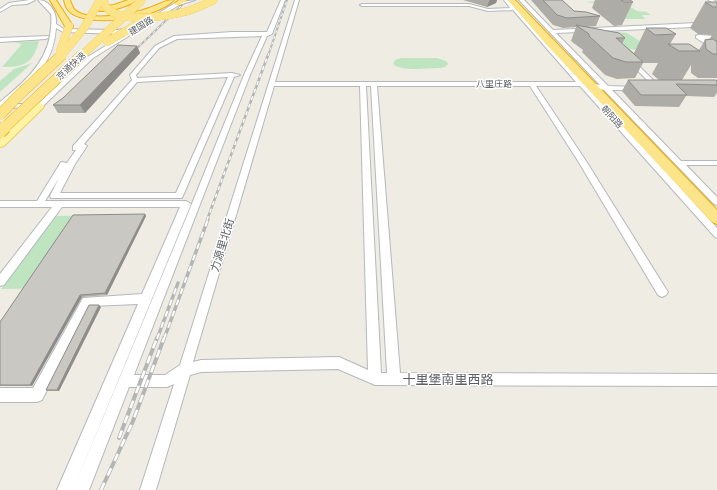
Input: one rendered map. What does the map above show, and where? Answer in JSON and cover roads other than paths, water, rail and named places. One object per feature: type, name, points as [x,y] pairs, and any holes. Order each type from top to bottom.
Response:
[{"type":"highway","points":[[102,0],[107,10],[112,13],[123,16],[141,17],[162,16],[182,12],[214,0]]},
{"type":"highway","points":[[46,65],[64,54],[86,26],[102,0]]},
{"type":"highway","points":[[71,3],[82,9],[95,10],[121,5],[134,0]]},
{"type":"highway","name":"京通快速","points":[[0,117],[134,0]]},
{"type":"highway","name":"京通快速","points":[[0,132],[77,64],[142,0]]},
{"type":"highway","points":[[71,3],[72,11],[85,16],[110,18],[149,11],[184,0]]},
{"type":"highway","points":[[77,64],[124,31],[175,2]]},
{"type":"highway","points":[[0,117],[10,102],[62,48],[69,26],[68,15],[55,5]]},
{"type":"highway","points":[[55,5],[69,26]]},
{"type":"highway","points":[[517,5],[533,13]]},
{"type":"highway","name":"朝阳路","points":[[517,5],[544,32],[717,219]]},
{"type":"highway","name":"朝阳路","points":[[594,86],[717,212]]},
{"type":"main road","points":[[0,144],[43,103]]},
{"type":"street","points":[[0,11],[11,4],[27,3],[33,0]]},
{"type":"street","points":[[40,0],[55,5]]},
{"type":"street","points":[[47,0],[50,4],[55,5]]},
{"type":"street","name":"建国路","points":[[77,64],[145,24],[175,2],[193,0]]},
{"type":"street","points":[[41,200],[68,157],[134,78],[157,47],[176,37],[269,34],[283,0]]},
{"type":"street","name":"力源里北街","points":[[148,490],[183,370],[297,0]]},
{"type":"street","name":"朝阳路","points":[[506,0],[517,5],[594,86],[679,163],[717,202]]},
{"type":"street","points":[[710,0],[717,4]]},
{"type":"street","points":[[2,104],[46,65],[52,47],[55,5]]},
{"type":"street","points":[[362,5],[469,5],[488,10],[517,5]]},
{"type":"street","name":"朝阳路","points":[[533,13],[551,32],[717,234]]},
{"type":"street","points":[[54,27],[63,30],[117,32],[126,31],[145,24]]},
{"type":"street","points":[[551,32],[717,24]]},
{"type":"street","points":[[13,95],[10,91],[37,64],[43,55],[46,48],[46,38],[54,27]]},
{"type":"street","points":[[596,29],[601,34]]},
{"type":"street","points":[[81,490],[194,211],[246,75],[265,34]]},
{"type":"street","points":[[714,38],[698,37],[717,50]]},
{"type":"street","points":[[0,40],[46,38]]},
{"type":"street","points":[[710,52],[717,50]]},
{"type":"street","points":[[627,58],[651,85],[658,88]]},
{"type":"street","points":[[2,104],[43,103],[77,64]]},
{"type":"street","points":[[79,145],[84,146],[71,164],[54,196],[180,196],[232,75]]},
{"type":"street","points":[[134,78],[246,75]]},
{"type":"street","name":"八里庄路","points":[[272,84],[532,84],[643,88]]},
{"type":"street","points":[[363,84],[375,379]]},
{"type":"street","points":[[374,84],[394,379]]},
{"type":"street","points":[[532,84],[582,161],[662,292]]},
{"type":"street","points":[[0,117],[29,116]]},
{"type":"street","points":[[679,163],[717,163]]},
{"type":"street","points":[[0,204],[186,204],[65,490]]},
{"type":"street","points":[[0,282],[5,270],[58,204]]},
{"type":"street","points":[[0,395],[37,395],[87,301],[146,299]]},
{"type":"street","name":"十里堡南里西路","points":[[183,370],[201,366],[339,363],[375,379],[717,380]]},
{"type":"street","points":[[125,381],[167,381],[183,370]]},
{"type":"railway","points":[[268,56],[287,0]]},
{"type":"railway","points":[[131,54],[182,5]]},
{"type":"railway","points":[[207,220],[268,55]]},
{"type":"railway","points":[[164,339],[208,219]]},
{"type":"railway","points":[[157,339],[178,283]]},
{"type":"railway","points":[[119,438],[157,338]]},
{"type":"railway","points":[[101,490],[133,421],[164,338]]}]
